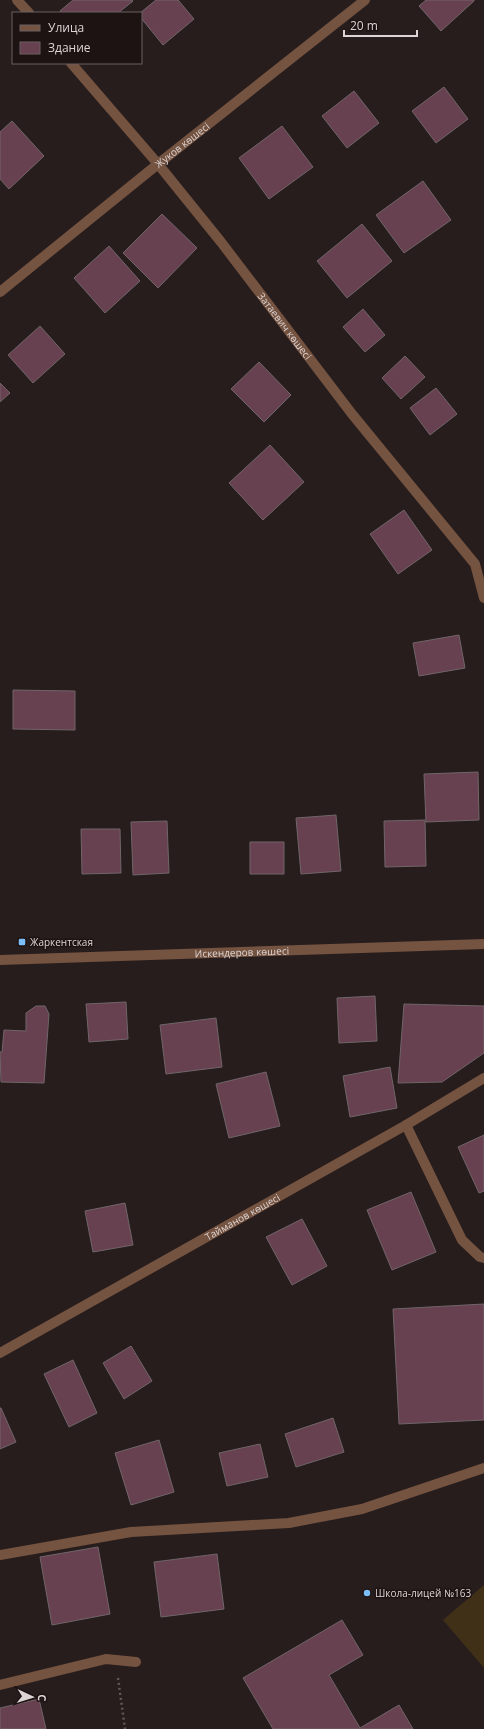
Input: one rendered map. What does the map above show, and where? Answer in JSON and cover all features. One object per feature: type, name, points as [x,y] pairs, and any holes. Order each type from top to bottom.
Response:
[{"type":"street","points":[[18,0],[28,12]]},
{"type":"street","name":"Жуков көшесі","points":[[0,292],[158,164],[365,0]]},
{"type":"street","name":"Затаевич көшесі","points":[[72,64],[158,164],[221,242],[352,414],[475,564],[484,598]]},
{"type":"street","points":[[475,564],[484,559]]},
{"type":"street","name":"Искендеров көшесі","points":[[0,960],[484,944]]},
{"type":"street","name":"Тайманов көшесі","points":[[0,1353],[406,1125],[484,1078]]},
{"type":"street","points":[[406,1125],[462,1240],[480,1257],[484,1258]]},
{"type":"street","points":[[0,1555],[131,1532],[289,1523],[362,1509],[484,1468]]},
{"type":"street","points":[[0,1685],[106,1659],[136,1662]]},
{"type":"path","points":[[115,1660],[126,1729]]},
{"type":"shaded area","points":[[484,1585],[484,1668],[443,1620]]},
{"type":"building","points":[[73,0],[133,1],[119,12],[60,11]]},
{"type":"building","points":[[156,0],[178,0],[194,19],[163,45],[142,19],[141,12]]},
{"type":"building","points":[[426,0],[474,1],[441,31],[419,6]]},
{"type":"building","points":[[444,87],[468,119],[436,143],[412,111]]},
{"type":"building","points":[[354,91],[379,123],[347,148],[322,116]]},
{"type":"building","points":[[12,121],[44,156],[9,189],[0,179],[0,132]]},
{"type":"building","points":[[282,126],[313,167],[269,199],[239,158]]},
{"type":"building","points":[[423,181],[451,220],[404,253],[376,215]]},
{"type":"building","points":[[162,214],[197,248],[158,288],[123,253]]},
{"type":"building","points":[[362,224],[392,261],[347,298],[317,261]]},
{"type":"building","points":[[109,246],[140,281],[105,313],[74,278]]},
{"type":"building","points":[[363,309],[385,335],[365,352],[343,327]]},
{"type":"building","points":[[40,326],[65,354],[33,383],[8,355]]},
{"type":"building","points":[[405,356],[425,377],[401,399],[382,378]]},
{"type":"building","points":[[259,362],[291,395],[264,422],[231,389]]},
{"type":"building","points":[[0,383],[10,393],[0,402]]},
{"type":"building","points":[[436,388],[457,414],[430,435],[410,408]]},
{"type":"building","points":[[270,445],[304,482],[263,520],[229,483]]},
{"type":"building","points":[[404,510],[432,550],[398,574],[370,534]]},
{"type":"building","points":[[459,635],[465,668],[419,676],[413,643]]},
{"type":"building","points":[[13,690],[75,691],[75,730],[13,729]]},
{"type":"building","points":[[478,772],[479,820],[426,822],[424,774]]},
{"type":"building","points":[[336,815],[341,871],[301,874],[296,818]]},
{"type":"building","points":[[425,820],[426,866],[385,867],[384,821]]},
{"type":"building","points":[[167,821],[169,873],[133,875],[131,822]]},
{"type":"building","points":[[81,829],[120,829],[121,873],[82,874]]},
{"type":"building","points":[[250,842],[284,842],[284,874],[250,874]]},
{"type":"building","points":[[375,996],[377,1041],[339,1043],[337,998]]},
{"type":"building","points":[[126,1002],[128,1039],[89,1042],[86,1004]]},
{"type":"building","points":[[404,1004],[484,1006],[484,1053],[442,1082],[398,1083]]},
{"type":"building","points":[[36,1006],[45,1006],[49,1014],[44,1083],[1,1082],[0,1052],[2,1052],[4,1030],[26,1031],[26,1013]]},
{"type":"building","points":[[216,1018],[222,1067],[166,1074],[160,1025]]},
{"type":"building","points":[[390,1067],[397,1108],[350,1117],[343,1076]]},
{"type":"building","points":[[266,1072],[280,1126],[229,1138],[216,1084]]},
{"type":"building","points":[[484,1135],[484,1191],[479,1193],[458,1147]]},
{"type":"building","points":[[411,1192],[436,1252],[392,1270],[367,1210]]},
{"type":"building","points":[[125,1203],[133,1245],[93,1252],[85,1211]]},
{"type":"building","points":[[302,1219],[327,1266],[292,1285],[266,1237]]},
{"type":"building","points":[[484,1304],[484,1420],[399,1424],[393,1309]]},
{"type":"building","points":[[131,1346],[152,1381],[124,1399],[103,1363]]},
{"type":"building","points":[[73,1360],[97,1413],[69,1427],[44,1374]]},
{"type":"building","points":[[0,1408],[16,1442],[0,1449]]},
{"type":"building","points":[[333,1418],[344,1452],[296,1467],[285,1434]]},
{"type":"building","points":[[159,1440],[174,1492],[131,1505],[115,1453]]},
{"type":"building","points":[[260,1444],[268,1477],[227,1486],[219,1453]]},
{"type":"building","points":[[98,1547],[110,1614],[52,1625],[40,1557]]},
{"type":"building","points":[[217,1554],[224,1609],[161,1617],[154,1562]]},
{"type":"building","points":[[342,1620],[363,1655],[329,1675],[360,1728],[399,1705],[413,1729],[273,1729],[243,1678]]},
{"type":"building","points":[[39,1699],[46,1729],[0,1729],[0,1708]]},
{"type":"place","name":"Жаркентская","points":[[22,942]]},
{"type":"place","name":"Школа-лицей №163","points":[[367,1593]]}]
